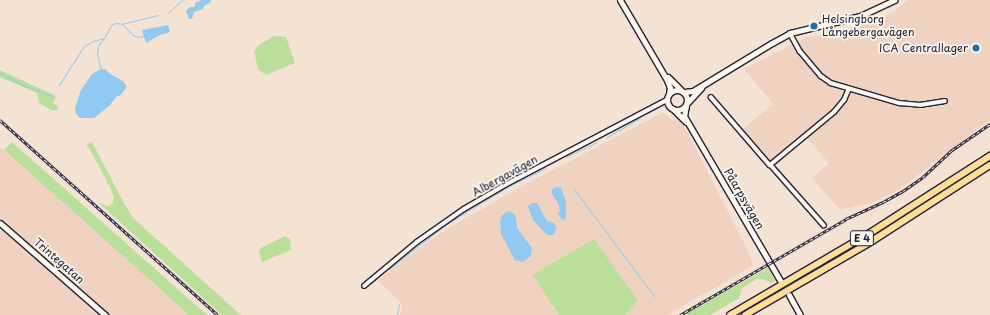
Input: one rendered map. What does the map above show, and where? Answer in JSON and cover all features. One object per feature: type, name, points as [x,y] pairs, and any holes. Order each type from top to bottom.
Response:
[{"type":"highway","name":"E 4","points":[[730,315],[870,233],[990,156]]},
{"type":"highway","name":"E 4","points":[[745,315],[872,241],[990,165]]},
{"type":"street","points":[[620,0],[669,85],[667,100],[672,109],[679,110],[686,105],[708,82]]},
{"type":"street","points":[[669,93],[674,90],[691,92],[790,33],[860,16],[894,0]]},
{"type":"street","points":[[790,33],[800,51],[821,76],[831,83],[899,103],[920,105],[945,101]]},
{"type":"street","points":[[661,71],[682,91],[688,99],[686,105]]},
{"type":"street","points":[[770,165],[834,112],[844,100],[850,89]]},
{"type":"street","points":[[711,97],[824,226]]},
{"type":"street","name":"Albergavägen","points":[[364,286],[417,242],[464,209],[505,185],[667,100]]},
{"type":"street","name":"Påarpsvägen","points":[[686,105],[684,114],[690,126],[780,282]]},
{"type":"street","name":"Påarpsvägen","points":[[672,109],[690,126]]},
{"type":"street","name":"Trintegatan","points":[[0,223],[105,315]]},
{"type":"street","points":[[788,295],[800,315]]},
{"type":"shaded area","points":[[908,0],[990,0],[990,120],[901,188],[872,203],[840,210],[812,178],[829,163],[807,138],[775,166],[742,130],[773,104],[744,69],[805,38],[841,30],[879,19],[896,10]]},
{"type":"shaded area","points":[[662,113],[673,120],[679,121],[688,133],[748,251],[753,266],[667,315],[625,315],[638,301],[552,306],[559,315],[400,315],[402,304],[378,280],[439,234],[513,191]]},
{"type":"shaded area","points":[[0,147],[189,315],[0,315]]},
{"type":"green space","points":[[274,36],[286,37],[295,63],[266,75],[258,69],[254,51],[259,45]]},
{"type":"green space","points":[[0,70],[56,96],[53,104],[57,105],[58,109],[53,111],[39,103],[37,93],[0,77]]},
{"type":"green space","points":[[12,142],[208,315],[189,315],[4,150]]},
{"type":"green space","points":[[92,142],[133,218],[241,315],[222,315],[98,202],[109,206],[113,203],[114,198],[111,189],[91,151],[86,145]]},
{"type":"green space","points":[[285,236],[290,239],[291,250],[262,262],[259,252],[261,248]]},
{"type":"green space","points":[[594,239],[638,301],[625,315],[559,315],[533,275]]},
{"type":"green space","points":[[768,268],[775,281],[770,283],[764,279],[757,279],[742,288],[739,298],[710,315],[684,315]]},
{"type":"water","points":[[201,0],[211,0],[211,2],[204,6],[203,9],[194,12],[192,19],[189,19],[186,11],[190,7],[195,7],[195,3]]},
{"type":"water","points":[[168,25],[170,32],[160,35],[146,43],[142,30]]},
{"type":"water","points":[[101,69],[105,69],[110,74],[123,81],[126,88],[120,96],[117,96],[110,105],[94,118],[80,118],[76,114],[75,108],[81,90],[92,74]]},
{"type":"water","points":[[556,187],[561,188],[566,202],[566,216],[565,219],[562,220],[558,214],[560,211],[559,205],[552,194],[552,189]]},
{"type":"water","points":[[532,203],[537,203],[547,221],[554,223],[557,228],[553,235],[547,235],[533,220],[528,206]]},
{"type":"water","points":[[509,211],[516,217],[517,228],[532,248],[531,256],[523,262],[515,260],[501,234],[500,222],[502,215]]},
{"type":"waterway","points":[[168,13],[182,0]]},
{"type":"waterway","points":[[59,85],[84,46],[93,41],[104,38],[112,24],[122,24],[158,15]]},
{"type":"waterway","points":[[123,25],[133,35],[138,37],[143,36]]},
{"type":"waterway","points":[[101,69],[97,55],[98,46],[103,39]]},
{"type":"waterway","points":[[0,73],[23,85],[52,96]]},
{"type":"waterway","points":[[645,114],[659,107]]},
{"type":"waterway","points":[[607,137],[640,118]]},
{"type":"waterway","points":[[566,157],[597,142]]},
{"type":"waterway","points":[[389,269],[446,224],[507,187],[546,168]]},
{"type":"waterway","points":[[574,189],[654,296]]},
{"type":"waterway","points":[[397,315],[399,304]]},
{"type":"railway","points":[[0,120],[218,315]]},
{"type":"railway","points":[[680,315],[846,219],[903,191],[923,177],[952,150],[990,124]]},
{"type":"place","name":"Helsingborg Långebergavägen","points":[[814,26]]},
{"type":"place","name":"ICA Centrallager","points":[[976,48]]}]
